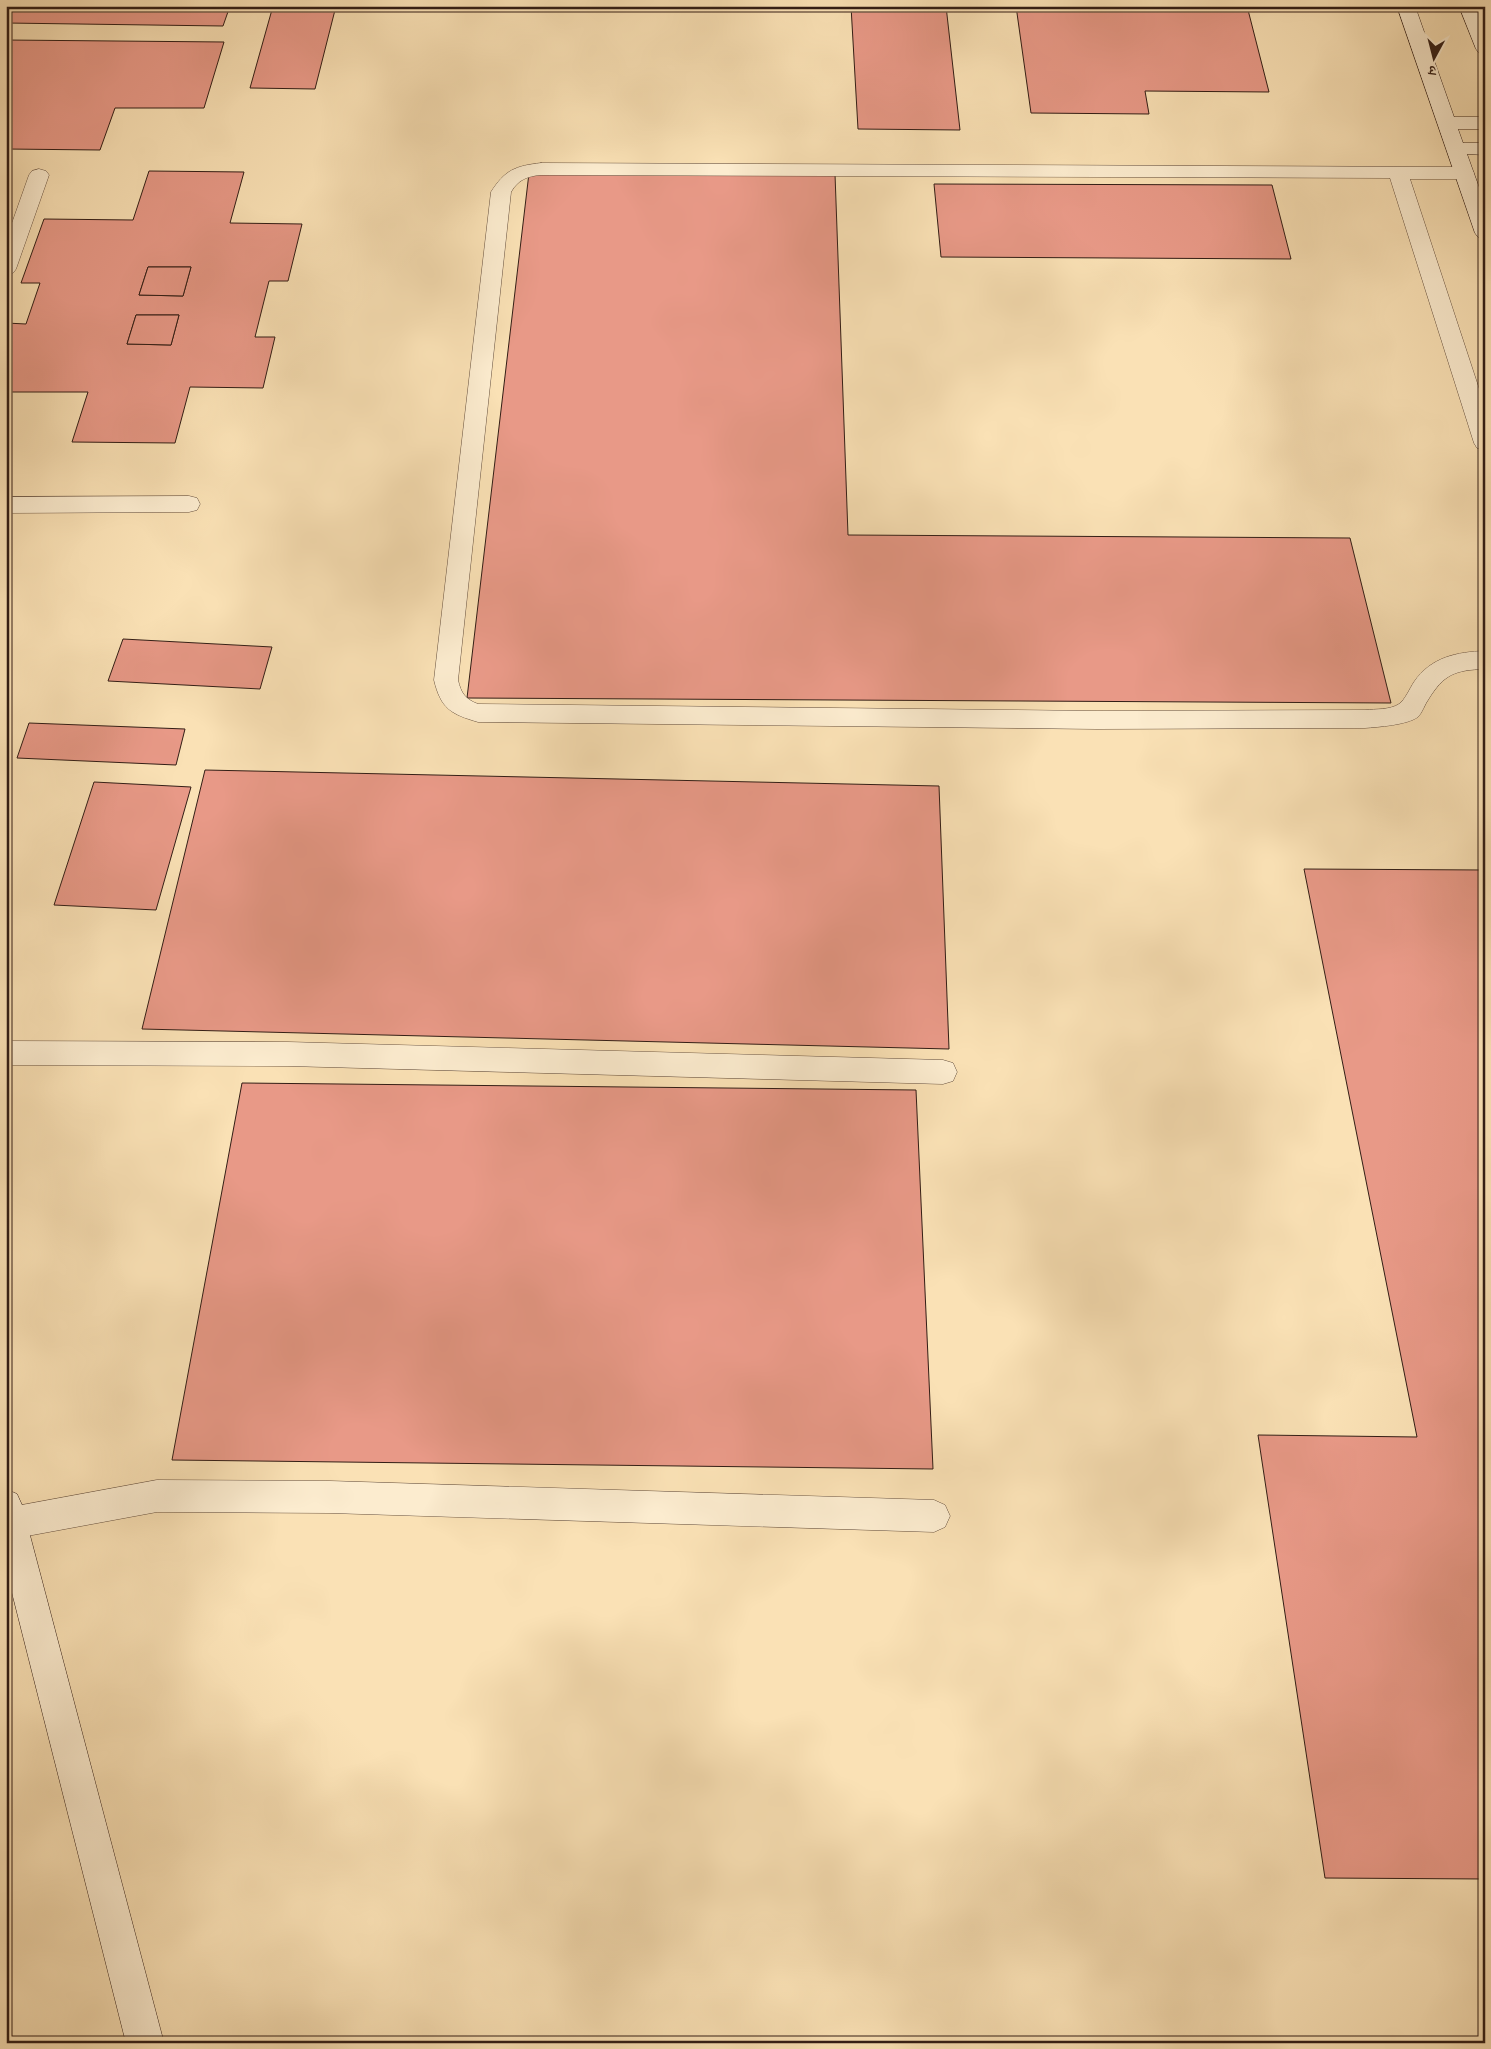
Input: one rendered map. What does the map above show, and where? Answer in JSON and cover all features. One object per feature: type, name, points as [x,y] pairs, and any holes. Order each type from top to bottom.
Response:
[{"type":"street","points":[[1406,6],[1485,233]]},
{"type":"street","points":[[1468,6],[1485,49]]},
{"type":"street","points":[[1446,123],[1485,123]]},
{"type":"street","points":[[1455,148],[1485,149]]},
{"type":"street","points":[[1464,173],[541,169],[526,170],[516,174],[508,180],[501,192],[446,680],[450,696],[460,708],[478,713],[1087,720],[1365,719],[1389,717],[1409,710],[1425,682],[1447,664],[1485,660]]},
{"type":"street","points":[[1398,173],[1446,317],[1485,443]]},
{"type":"street","points":[[6,269],[39,174]]},
{"type":"street","points":[[6,506],[189,504]]},
{"type":"street","points":[[6,1053],[288,1054],[943,1072]]},
{"type":"street","points":[[145,2043],[9,1514],[157,1496],[340,1497],[934,1516]]},
{"type":"building","points":[[6,6],[230,6],[223,26],[6,23]]},
{"type":"building","points":[[273,6],[336,6],[315,89],[250,88]]},
{"type":"building","points":[[851,6],[946,6],[960,130],[858,129]]},
{"type":"building","points":[[1016,6],[1247,6],[1269,92],[1145,91],[1149,114],[1031,113]]},
{"type":"building","points":[[6,40],[224,42],[204,108],[115,108],[100,150],[6,149]]},
{"type":"building","points":[[149,171],[244,172],[230,223],[302,224],[288,281],[269,281],[255,337],[275,337],[263,388],[190,387],[175,443],[72,442],[88,392],[6,392],[6,323],[26,324],[40,283],[21,283],[44,219],[133,220]],"holes":[[[148,267],[191,267],[183,296],[139,295]],[[136,315],[179,315],[171,345],[127,344]]]},
{"type":"building","points":[[529,173],[835,174],[848,535],[1350,538],[1391,703],[467,698]]},
{"type":"building","points":[[934,184],[1272,185],[1291,259],[941,257]]},
{"type":"building","points":[[148,267],[191,267],[183,296],[139,295]]},
{"type":"building","points":[[136,315],[179,315],[171,345],[127,344]]},
{"type":"building","points":[[123,639],[272,647],[260,689],[108,681]]},
{"type":"building","points":[[29,723],[185,729],[176,765],[17,758]]},
{"type":"building","points":[[205,770],[939,786],[949,1049],[142,1029]]},
{"type":"building","points":[[94,782],[191,787],[156,910],[54,905]]},
{"type":"building","points":[[1304,869],[1485,870],[1485,1879],[1325,1878],[1258,1435],[1417,1437]]},
{"type":"building","points":[[242,1083],[916,1090],[933,1469],[172,1460]]}]
